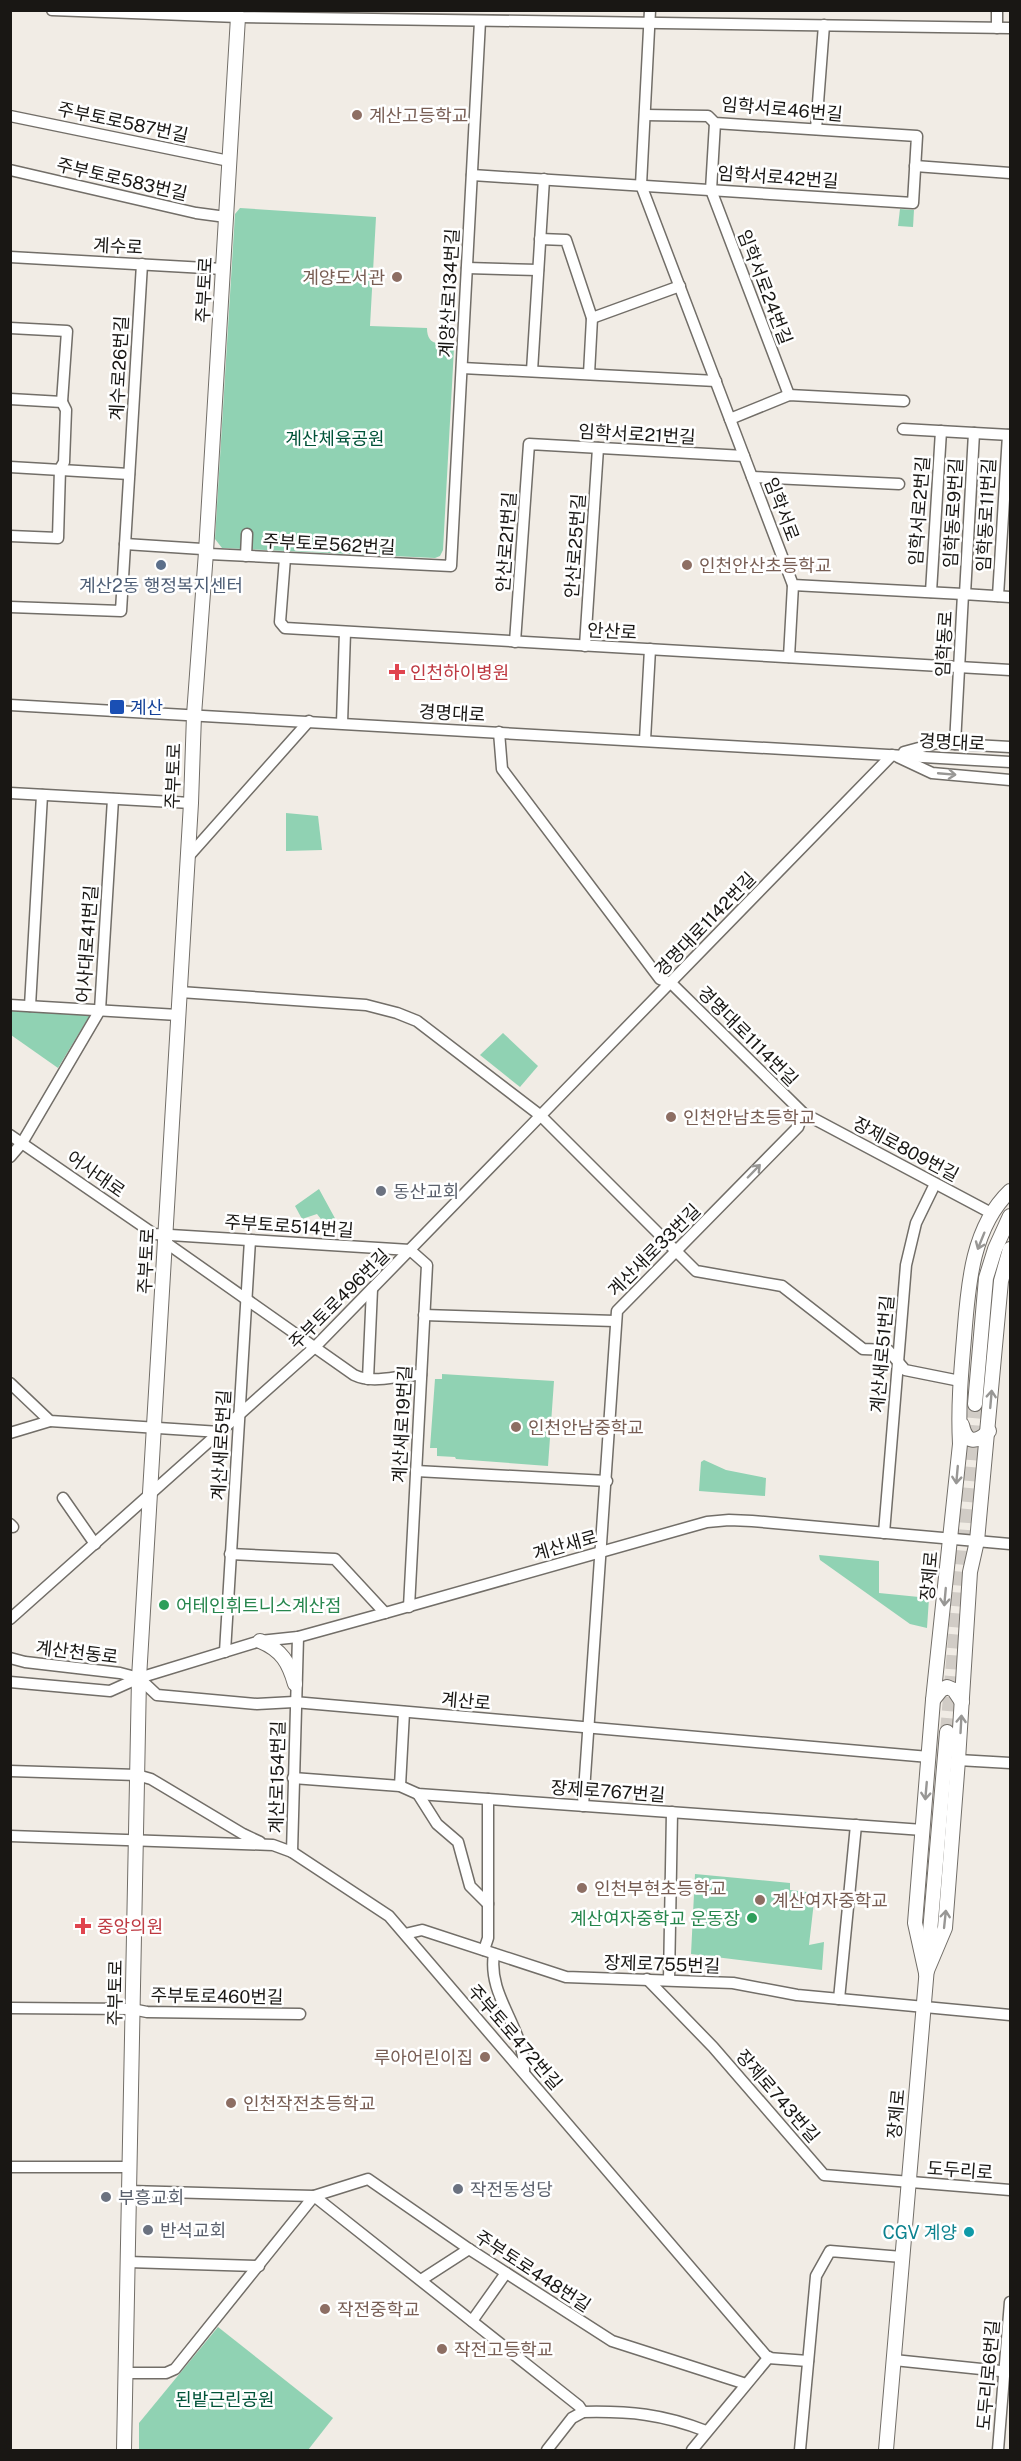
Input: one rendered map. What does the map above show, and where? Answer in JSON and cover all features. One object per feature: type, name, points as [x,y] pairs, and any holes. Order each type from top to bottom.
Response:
[{"type":"main road","name":"주부토로","points":[[124,2451],[139,1678],[188,857],[194,715],[238,17]]},
{"type":"main road","name":"장제로","points":[[926,1973],[915,1923],[933,1700],[960,1444],[958,1405],[972,1264],[993,1214],[1011,1191]]},
{"type":"main road","points":[[975,1404],[986,1278],[995,1249],[1011,1216]]},
{"type":"main road","name":"장제로","points":[[926,1973],[945,1928],[970,1572],[977,1541],[989,1431],[1001,1281],[1011,1249]]},
{"type":"main road","points":[[958,1405],[964,1435],[976,1440],[989,1431]]},
{"type":"main road","points":[[261,1641],[274,1647],[284,1656],[295,1684]]},
{"type":"main road","points":[[933,1700],[940,1690],[947,1687],[954,1690],[962,1702]]},
{"type":"main road","name":"장제로","points":[[886,2451],[947,1732]]},
{"type":"street","points":[[52,10],[238,17],[1011,28]]},
{"type":"street","name":"임학서로","points":[[650,10],[641,185],[793,585]]},
{"type":"street","points":[[997,10],[997,28]]},
{"type":"street","name":"계양산로134번길","points":[[451,566],[480,21]]},
{"type":"street","points":[[816,129],[824,25]]},
{"type":"street","name":"임학서로46번길","points":[[645,115],[708,116],[715,123],[917,136],[915,166]]},
{"type":"street","name":"주부토로587번길","points":[[10,116],[230,161]]},
{"type":"street","points":[[711,190],[715,123]]},
{"type":"street","points":[[915,166],[1011,173]]},
{"type":"street","name":"임학서로42번길","points":[[472,175],[913,202],[915,166]]},
{"type":"street","name":"주부토로583번길","points":[[10,170],[196,213],[226,217]]},
{"type":"street","points":[[532,371],[544,179]]},
{"type":"street","name":"임학서로24번길","points":[[711,190],[789,395]]},
{"type":"street","points":[[540,239],[566,240],[592,318],[589,374]]},
{"type":"street","name":"계수로","points":[[10,257],[223,269]]},
{"type":"street","name":"계수로26번길","points":[[10,607],[122,611],[142,264]]},
{"type":"street","points":[[467,268],[538,270]]},
{"type":"street","points":[[592,318],[680,286]]},
{"type":"street","points":[[10,328],[67,331],[63,402],[66,410],[64,462],[60,469],[58,538],[10,536]]},
{"type":"street","points":[[462,368],[716,381]]},
{"type":"street","points":[[730,419],[789,395],[904,401]]},
{"type":"street","points":[[10,399],[63,402]]},
{"type":"street","points":[[903,429],[1009,435]]},
{"type":"street","name":"임학서로2번길","points":[[931,592],[941,431]]},
{"type":"street","name":"임학동로9번길","points":[[964,594],[974,433]]},
{"type":"street","name":"임학동로11번길","points":[[998,596],[1009,435]]},
{"type":"street","name":"임학서로21번길","points":[[529,444],[744,456]]},
{"type":"street","name":"안산로21번길","points":[[516,642],[529,444]]},
{"type":"street","name":"안산로25번길","points":[[585,646],[598,448]]},
{"type":"street","points":[[10,467],[129,474]]},
{"type":"street","points":[[752,477],[899,484]]},
{"type":"street","points":[[246,556],[247,534]]},
{"type":"street","name":"주부토로562번길","points":[[125,544],[202,549],[209,554],[451,566]]},
{"type":"street","name":"안산로","points":[[285,558],[280,622],[285,628],[1011,670]]},
{"type":"street","points":[[789,657],[793,585],[964,594]]},
{"type":"street","name":"임학동로","points":[[955,744],[964,594],[1011,597]]},
{"type":"street","points":[[342,723],[345,632]]},
{"type":"street","points":[[645,740],[650,649]]},
{"type":"street","name":"경명대로","points":[[10,705],[1011,762]]},
{"type":"street","points":[[188,857],[309,721]]},
{"type":"street","name":"경명대로1114번길","points":[[499,732],[502,769],[660,979],[671,983],[803,1113]]},
{"type":"street","name":"경명대로","points":[[892,755],[937,743],[1011,747]]},
{"type":"street","name":"경명대로","points":[[892,755],[932,773],[1011,780]]},
{"type":"street","name":"경명대로1142번길","points":[[541,1116],[892,755]]},
{"type":"street","points":[[10,794],[191,803]]},
{"type":"street","points":[[30,1006],[42,795]]},
{"type":"street","name":"어사대로41번길","points":[[10,1157],[22,1143],[100,1010],[113,799]]},
{"type":"street","points":[[180,992],[366,1005],[417,1021],[541,1116],[696,1271],[782,1286],[863,1348],[888,1350],[905,1370],[960,1381]]},
{"type":"street","points":[[10,1005],[178,1015]]},
{"type":"street","name":"장제로809번길","points":[[803,1113],[993,1214]]},
{"type":"street","name":"계산새로33번길","points":[[584,1806],[617,1311],[798,1127],[803,1113]]},
{"type":"street","name":"주부토로496번길","points":[[10,1619],[315,1347],[541,1116]]},
{"type":"street","name":"어사대로","points":[[10,1135],[154,1234],[165,1238]]},
{"type":"street","name":"계산새로51번길","points":[[884,1533],[910,1243],[916,1223],[935,1184]]},
{"type":"street","points":[[165,1238],[246,1299],[354,1374],[368,1379],[421,1376]]},
{"type":"street","name":"주부토로514번길","points":[[165,1238],[250,1240],[410,1250]]},
{"type":"street","name":"계산새로5번길","points":[[225,1652],[250,1240]]},
{"type":"street","name":"계산새로19번길","points":[[409,1607],[427,1265],[410,1250]]},
{"type":"street","points":[[368,1379],[372,1290]]},
{"type":"street","points":[[424,1315],[615,1321]]},
{"type":"street","points":[[10,1383],[50,1421]]},
{"type":"street","points":[[10,1433],[50,1421],[220,1432]]},
{"type":"street","points":[[416,1471],[607,1481]]},
{"type":"street","points":[[63,1498],[95,1544]]},
{"type":"street","name":"계산새로","points":[[139,1678],[261,1641],[298,1636],[409,1607],[707,1522],[729,1520],[1011,1544]]},
{"type":"street","points":[[230,1554],[335,1559],[385,1613]]},
{"type":"street","name":"계산로154번길","points":[[292,1852],[294,1702],[298,1636]]},
{"type":"street","name":"계산천동로","points":[[10,1658],[25,1662],[120,1673],[139,1678]]},
{"type":"street","points":[[10,1682],[110,1691],[139,1678]]},
{"type":"street","name":"계산로","points":[[139,1678],[157,1695],[257,1704],[294,1702],[929,1757]]},
{"type":"street","points":[[400,1786],[404,1712]]},
{"type":"street","points":[[958,1760],[1011,1763]]},
{"type":"street","points":[[10,1771],[137,1775],[151,1779],[243,1834],[266,1844]]},
{"type":"street","name":"장제로767번길","points":[[293,1779],[400,1786],[417,1794],[923,1830]]},
{"type":"street","points":[[417,1794],[437,1824],[458,1842],[470,1886],[488,1904]]},
{"type":"street","points":[[488,1799],[489,1952],[494,1982],[518,2037],[524,2072]]},
{"type":"street","points":[[669,1980],[672,1812]]},
{"type":"street","points":[[839,1999],[856,1825]]},
{"type":"street","name":"주부토로472번길","points":[[10,1836],[273,1845],[292,1852],[389,1916],[769,2357]]},
{"type":"street","name":"장제로755번길","points":[[405,1934],[422,1930],[566,1977],[733,1983],[797,1995],[1011,2015]]},
{"type":"street","name":"장제로743번길","points":[[647,1979],[713,2047],[824,2175],[908,2183]]},
{"type":"street","name":"주부토로460번길","points":[[10,2008],[300,2014]]},
{"type":"street","points":[[10,2168],[129,2167]]},
{"type":"street","name":"주부토로448번길","points":[[129,2191],[314,2196],[368,2179],[469,2249],[612,2341],[746,2384]]},
{"type":"street","name":"도두리로","points":[[908,2183],[1011,2190]]},
{"type":"street","points":[[125,2373],[166,2373],[175,2369],[314,2196],[579,2406],[583,2412]]},
{"type":"street","points":[[421,2280],[469,2249]]},
{"type":"street","points":[[800,2451],[816,2276],[830,2251],[902,2257]]},
{"type":"street","points":[[128,2262],[259,2266]]},
{"type":"street","points":[[472,2321],[506,2273]]},
{"type":"street","name":"도두리로6번길","points":[[998,2451],[1008,2372],[1011,2302]]},
{"type":"street","points":[[692,2451],[706,2431],[769,2357],[808,2361]]},
{"type":"street","points":[[894,2360],[1008,2372]]},
{"type":"street","points":[[551,2449],[572,2418],[583,2412],[627,2411],[674,2419],[706,2431]]},
{"type":"green space","name":"계산체육공원","points":[[240,208],[376,217],[370,326],[427,328],[428,336],[432,341],[438,343],[446,341],[454,348],[443,550],[440,556],[435,558],[222,548],[215,539],[235,214]]},
{"type":"green space","points":[[900,209],[914,210],[913,227],[898,226]]},
{"type":"green space","points":[[286,813],[318,816],[322,850],[286,851]]},
{"type":"green space","points":[[11,1011],[90,1015],[58,1068],[11,1035]]},
{"type":"green space","points":[[503,1033],[538,1066],[520,1087],[480,1055]]},
{"type":"green space","points":[[319,1189],[337,1222],[328,1228],[317,1214],[302,1219],[295,1206]]},
{"type":"green space","points":[[442,1374],[554,1381],[548,1466],[437,1456],[437,1448],[430,1448],[435,1379],[442,1379]]},
{"type":"green space","points":[[704,1460],[726,1470],[766,1478],[765,1496],[699,1491],[701,1462]]},
{"type":"green space","points":[[819,1555],[879,1561],[879,1593],[929,1598],[927,1628],[910,1624],[820,1560]]},
{"type":"green space","name":"계산여자중학교 운동장","points":[[695,1874],[790,1883],[790,1890],[815,1893],[809,1945],[824,1942],[822,1970],[691,1954]]},
{"type":"green space","name":"된밭근린공원","points":[[218,2327],[333,2418],[308,2450],[139,2450],[139,2423]]},
{"type":"tunnel","points":[[947,1732],[975,1404]]},
{"type":"place","name":"계산고등학교","points":[[357,115]]},
{"type":"place","name":"계양도서관","points":[[397,277]]},
{"type":"place","name":"계산2동 행정복지센터","points":[[161,565]]},
{"type":"place","name":"인천안산초등학교","points":[[687,565]]},
{"type":"place","name":"인천하이병원","points":[[397,672]]},
{"type":"place","name":"계산","points":[[117,707]]},
{"type":"place","name":"인천안남초등학교","points":[[671,1117]]},
{"type":"place","name":"동산교회","points":[[381,1191]]},
{"type":"place","name":"인천안남중학교","points":[[516,1427]]},
{"type":"place","name":"어테인휘트니스계산점","points":[[164,1605]]},
{"type":"place","name":"인천부현초등학교","points":[[582,1888]]},
{"type":"place","name":"계산여자중학교","points":[[760,1900]]},
{"type":"place","name":"계산여자중학교 운동장","points":[[752,1918]]},
{"type":"place","name":"중앙의원","points":[[83,1926]]},
{"type":"place","name":"루아어린이집","points":[[485,2057]]},
{"type":"place","name":"인천작전초등학교","points":[[231,2103]]},
{"type":"place","name":"작전동성당","points":[[458,2189]]},
{"type":"place","name":"부흥교회","points":[[106,2197]]},
{"type":"place","name":"반석교회","points":[[148,2230]]},
{"type":"place","name":"CGV 계양","points":[[969,2232]]},
{"type":"place","name":"작전중학교","points":[[325,2309]]},
{"type":"place","name":"작전고등학교","points":[[442,2349]]}]
